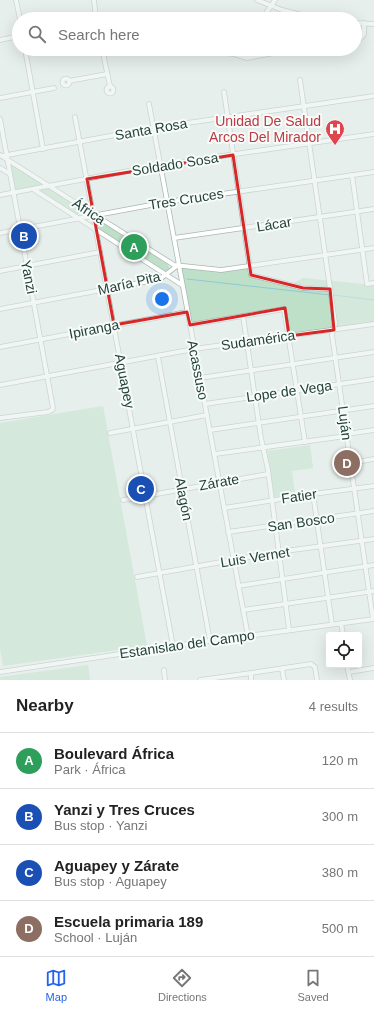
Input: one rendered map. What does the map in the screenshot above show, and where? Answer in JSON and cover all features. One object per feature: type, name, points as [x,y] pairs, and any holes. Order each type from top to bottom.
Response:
[{"type":"street","points":[[16,0],[19,12]]},
{"type":"street","points":[[94,0],[95,12]]},
{"type":"street","points":[[257,0],[294,12]]},
{"type":"street","points":[[266,12],[275,0]]},
{"type":"street","points":[[362,37],[364,34],[364,23],[374,24]]},
{"type":"street","points":[[0,40],[12,37]]},
{"type":"street","points":[[26,56],[43,149]]},
{"type":"street","points":[[105,56],[110,86]]},
{"type":"street","points":[[240,56],[246,58],[257,56]]},
{"type":"street","points":[[69,81],[107,74]]},
{"type":"street","points":[[224,92],[251,275],[292,284],[303,288],[330,291],[300,80]]},
{"type":"street","points":[[0,98],[54,88]]},
{"type":"street","name":"Santa Rosa","points":[[3,156],[153,128],[374,96]]},
{"type":"street","name":"Acassuso","points":[[149,104],[248,636]]},
{"type":"street","name":"Aguapey","points":[[75,118],[134,429],[173,646]]},
{"type":"street","name":"Yanzi","points":[[0,120],[3,156],[10,174],[53,408],[52,410],[0,418]]},
{"type":"street","name":"Soldado Sosa","points":[[0,195],[160,165],[374,134]]},
{"type":"street","name":"África","points":[[3,156],[169,263],[179,265]]},
{"type":"street","points":[[0,168],[10,174]]},
{"type":"street","name":"Tres Cruces","points":[[0,233],[167,202],[374,172]]},
{"type":"street","points":[[352,175],[367,284],[374,283]]},
{"type":"street","name":"África","points":[[33,189],[182,285]]},
{"type":"street","name":"Lácar","points":[[174,238],[374,209]]},
{"type":"street","name":"María Pita","points":[[0,309],[160,279],[179,265],[218,270],[374,248]]},
{"type":"street","points":[[0,271],[100,252]]},
{"type":"street","name":"Luján","points":[[330,291],[335,323],[332,336],[366,567],[372,591],[374,619]]},
{"type":"street","points":[[190,325],[283,309],[285,311],[305,442]]},
{"type":"street","name":"Ipiranga","points":[[0,347],[187,312]]},
{"type":"street","points":[[243,316],[268,474],[289,630]]},
{"type":"street","name":"Sudamérica","points":[[0,385],[194,349],[374,324]]},
{"type":"street","points":[[200,378],[374,352]]},
{"type":"street","name":"Alagón","points":[[158,356],[210,640]]},
{"type":"street","name":"Lope de Vega","points":[[205,404],[374,379]]},
{"type":"street","points":[[210,430],[374,406]]},
{"type":"street","points":[[110,433],[207,415]]},
{"type":"street","points":[[215,454],[305,442],[374,430]]},
{"type":"street","points":[[350,463],[374,459]]},
{"type":"street","name":"Zárate","points":[[123,500],[219,481],[268,474]]},
{"type":"street","name":"Fatier","points":[[224,508],[374,486]]},
{"type":"street","points":[[313,494],[332,624]]},
{"type":"street","name":"San Bosco","points":[[228,532],[374,511]]},
{"type":"street","name":"Luis Vernet","points":[[137,577],[278,552],[374,539]]},
{"type":"street","points":[[238,586],[374,566]]},
{"type":"street","points":[[243,610],[372,591]]},
{"type":"street","name":"Estanislao del Campo","points":[[0,672],[210,640],[374,619]]},
{"type":"street","points":[[341,623],[342,632]]},
{"type":"street","points":[[200,680],[216,679],[314,664],[317,680]]},
{"type":"street","points":[[347,668],[350,680]]},
{"type":"street","points":[[348,672],[374,668]]},
{"type":"street","points":[[282,669],[284,680]]},
{"type":"street","points":[[164,670],[166,680]]},
{"type":"street","points":[[251,673],[251,680]]},
{"type":"highlighted area","points":[[233,155],[251,275],[303,288],[330,289],[334,330],[289,336],[285,308],[190,325],[187,312],[114,325],[87,179]]},
{"type":"green space","points":[[11,164],[41,182],[41,185],[15,190]]},
{"type":"green space","points":[[49,188],[79,207],[79,214],[77,215],[40,192],[41,189]]},
{"type":"green space","points":[[100,222],[104,223],[168,264],[170,270],[165,271],[100,230],[98,225]]},
{"type":"green space","points":[[179,265],[218,270],[250,265],[251,275],[292,284],[303,278],[364,284],[374,283],[374,324],[289,336],[285,311],[190,325]]},
{"type":"green space","points":[[103,406],[147,646],[3,666],[0,648],[0,423]]},
{"type":"green space","points":[[310,445],[313,468],[292,471],[295,494],[274,497],[267,451]]},
{"type":"green space","points":[[88,665],[90,680],[0,680],[0,677]]},
{"type":"waterway","points":[[187,279],[330,295]]},
{"type":"waterway","points":[[333,295],[374,300]]},
{"type":"place","name":"Unidad De Salud Arcos Del Mirador","points":[[335,146]]},
{"type":"place","name":"Yanzi y Tres Cruces","points":[[24,236]]},
{"type":"place","name":"Boulevard África","points":[[134,247]]},
{"type":"place","name":"Escuela primaria 189","points":[[347,463]]},
{"type":"place","name":"Aguapey y Zárate","points":[[141,489]]}]
